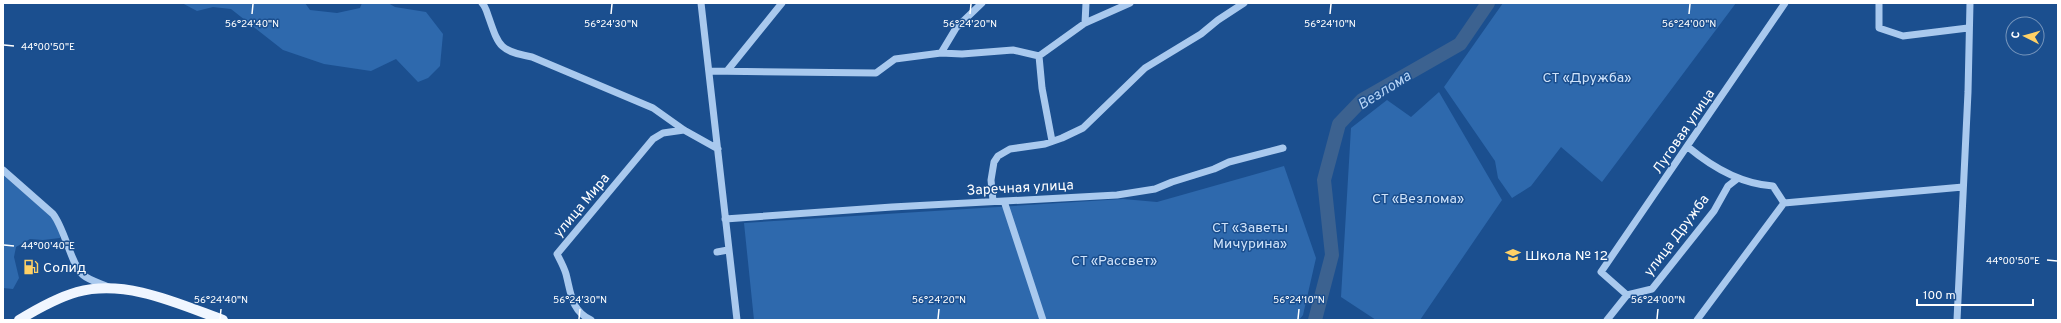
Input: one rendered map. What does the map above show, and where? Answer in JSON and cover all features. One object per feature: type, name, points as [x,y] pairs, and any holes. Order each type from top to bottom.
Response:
[{"type":"main road","points":[[19,320],[58,298],[77,292],[113,288],[152,295],[223,320]]},
{"type":"street","points":[[482,3],[497,42],[502,48],[519,55],[532,57],[642,103],[684,130],[718,149]]},
{"type":"street","points":[[701,3],[737,320]]},
{"type":"street","points":[[727,71],[782,3]]},
{"type":"street","points":[[941,53],[956,28],[982,3]]},
{"type":"street","points":[[1085,23],[1086,3]]},
{"type":"street","points":[[709,71],[876,73],[895,59],[941,53],[962,54],[1013,50],[1039,56],[1085,23],[1130,3]]},
{"type":"street","points":[[993,201],[991,180],[994,162],[998,156],[1010,149],[1052,142],[1083,128],[1145,68],[1201,34],[1218,20],[1244,3]]},
{"type":"street","name":"Луговая улица","points":[[1627,295],[1601,272],[1688,147],[1785,3]]},
{"type":"street","points":[[1879,3],[1879,28],[1895,34],[1903,36],[1968,28]]},
{"type":"street","points":[[1957,320],[1968,92],[1968,28],[1970,3]]},
{"type":"street","points":[[1039,56],[1042,88],[1052,142]]},
{"type":"street","name":"улица Мира","points":[[591,320],[580,314],[573,304],[566,273],[557,254],[653,139],[662,133],[684,130]]},
{"type":"street","points":[[1688,147],[1737,179],[1773,186],[1784,203]]},
{"type":"street","name":"Заречная улица","points":[[725,219],[993,201],[1117,195],[1156,189],[1230,162],[1283,148]]},
{"type":"street","points":[[3,170],[60,222],[77,267],[83,275],[113,288]]},
{"type":"street","name":"улица Дружба","points":[[1627,295],[1652,289],[1714,211],[1728,186],[1737,179]]},
{"type":"street","points":[[1697,320],[1784,203],[1963,187]]},
{"type":"street","points":[[1004,201],[1043,320]]},
{"type":"street","points":[[717,252],[728,250]]},
{"type":"street","points":[[1607,320],[1627,295]]},
{"type":"green space","points":[[182,3],[305,3],[310,10],[337,13],[360,8],[362,3],[388,3],[395,7],[426,12],[443,34],[440,66],[428,78],[418,82],[396,59],[371,71],[324,64],[283,50],[231,9],[213,7],[197,11]]},
{"type":"green space","name":"СТ «Дружба»","points":[[1503,3],[1736,3],[1602,182],[1561,147],[1531,186],[1512,198],[1498,178],[1495,161],[1444,87]]},
{"type":"green space","name":"СТ «Везлома»","points":[[1439,92],[1502,200],[1420,320],[1376,320],[1341,297],[1351,128],[1387,100],[1411,117]]},
{"type":"green space","name":"СТ «Рассвет»","points":[[1284,166],[1316,258],[1303,315],[1299,320],[754,320],[744,223],[1123,199],[1157,202]]},
{"type":"green space","points":[[3,175],[53,218],[61,233],[60,238],[43,240],[30,239],[16,247],[14,257],[19,278],[13,289],[3,288]]},
{"type":"waterway","name":"Везлома","points":[[1315,320],[1332,255],[1324,180],[1339,124],[1362,100],[1460,44],[1488,3]]},
{"type":"place","name":"Школа № 12","points":[[1513,255]]},
{"type":"place","name":"Солид","points":[[31,267]]},
{"type":"park label","name":"СТ «Заветы Мичурина»","points":[[1250,236]]}]
